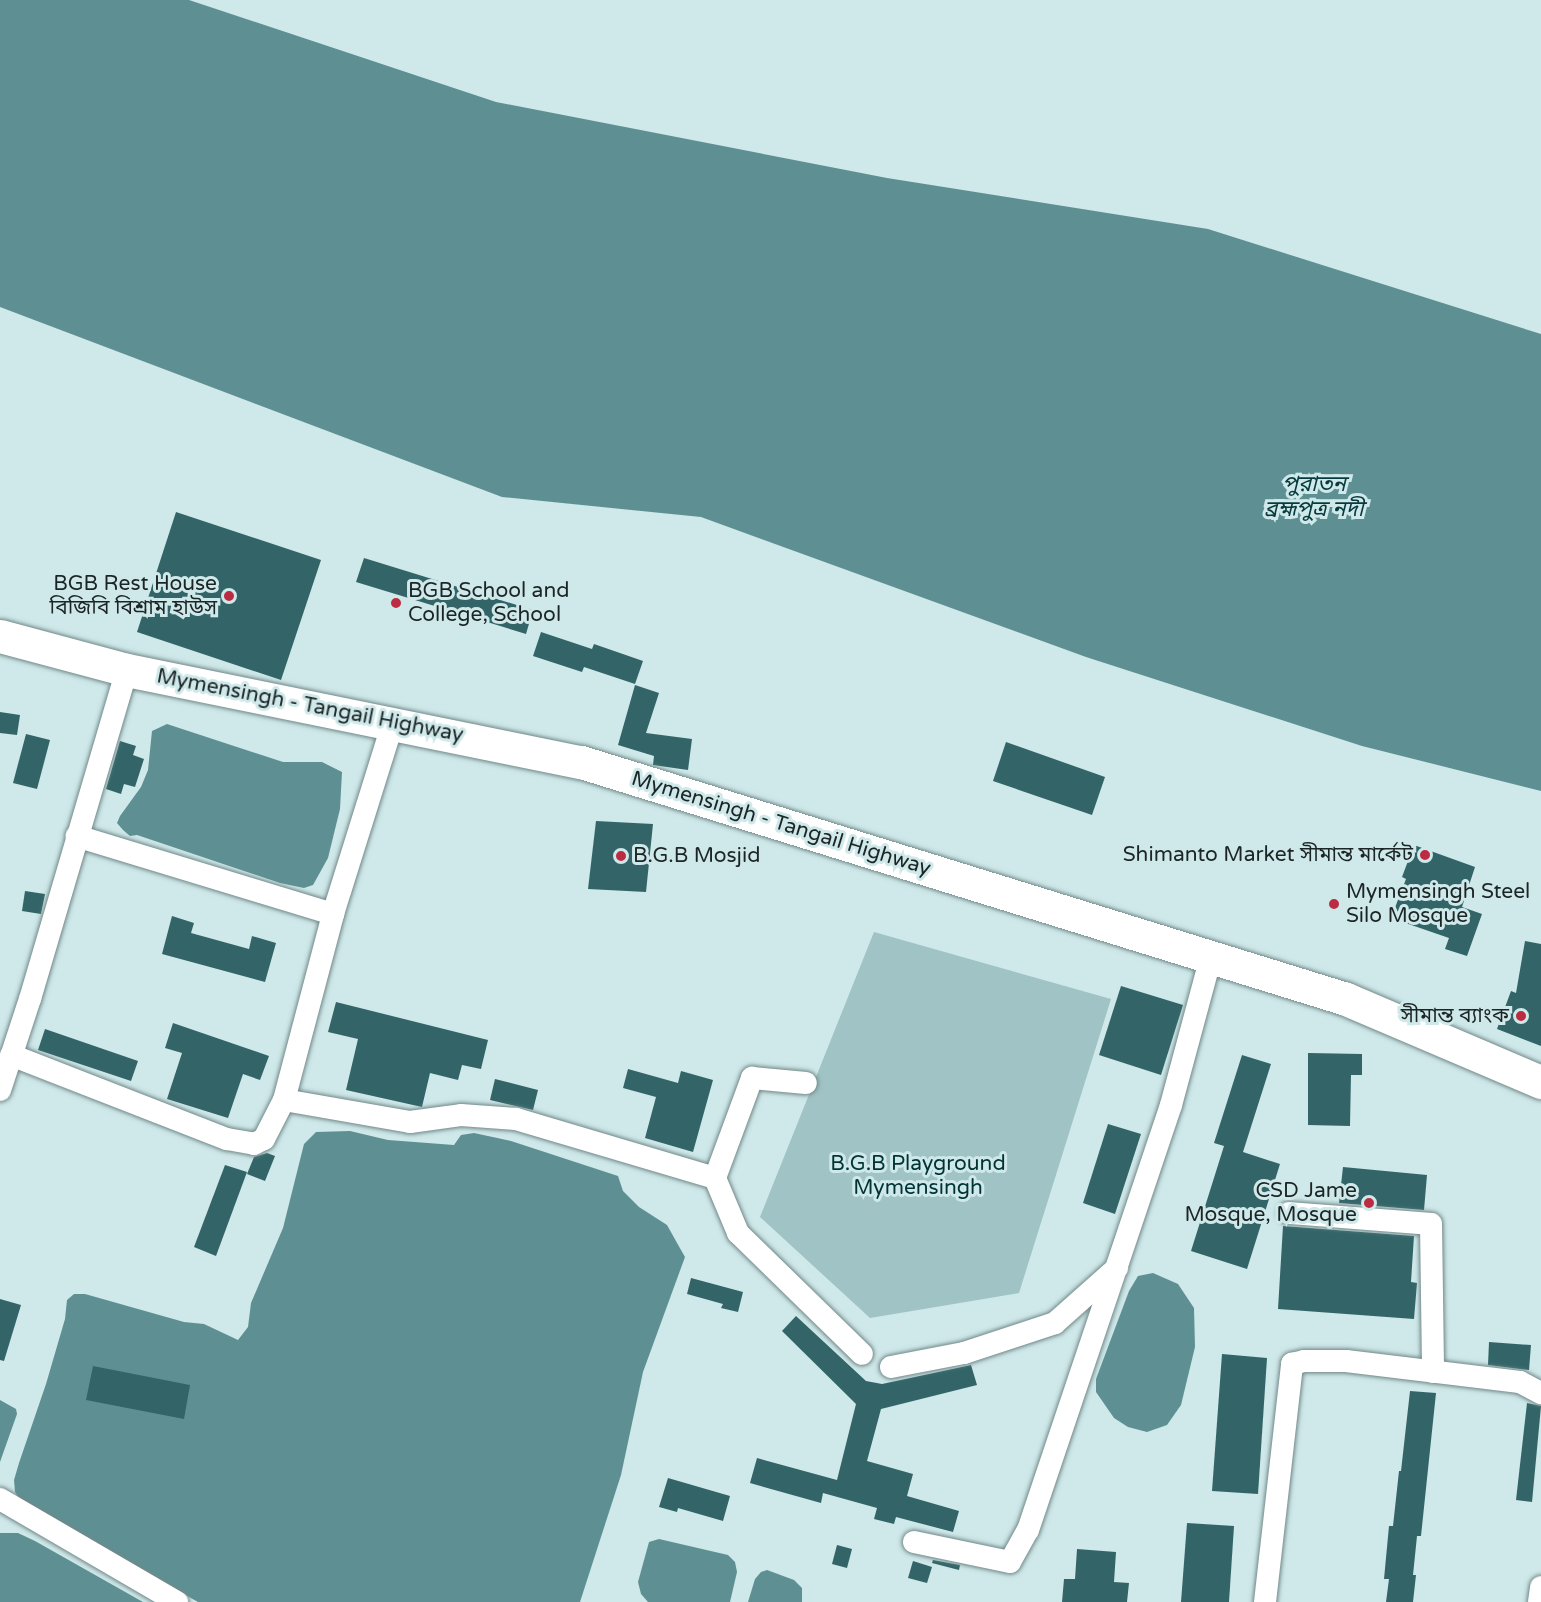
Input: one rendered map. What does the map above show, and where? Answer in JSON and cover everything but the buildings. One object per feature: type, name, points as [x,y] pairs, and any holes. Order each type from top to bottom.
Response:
[{"type":"highway","name":"Mymensingh - Tangail Highway","points":[[0,636],[127,670],[393,722],[581,762],[1346,999],[1541,1082]]},
{"type":"street","points":[[0,1090],[127,670]]},
{"type":"street","points":[[11,1055],[227,1139],[255,1144],[264,1139],[284,1100],[333,914],[393,722]]},
{"type":"street","points":[[77,837],[333,914]]},
{"type":"street","points":[[914,1542],[1010,1562],[1028,1530],[1171,1105],[1211,957]]},
{"type":"street","points":[[806,1083],[752,1078],[715,1178],[738,1233],[862,1354]]},
{"type":"street","points":[[284,1100],[410,1122],[460,1115],[516,1119],[715,1178]]},
{"type":"street","points":[[1289,1213],[1431,1224],[1433,1372]]},
{"type":"street","points":[[891,1367],[964,1353],[1055,1323],[1118,1267]]},
{"type":"street","points":[[1265,1602],[1292,1364],[1304,1361],[1346,1361],[1520,1382],[1541,1393]]},
{"type":"street","points":[[0,1498],[177,1602]]},
{"type":"street","points":[[1539,1602],[1541,1587]]},
{"type":"green space","name":"B.G.B Playground Mymensingh","points":[[874,932],[1111,999],[1019,1293],[870,1318],[760,1217]]},
{"type":"water","name":"পুরাতন ব্রহ্মপুত্র নদী","points":[[0,0],[189,0],[496,102],[887,178],[1208,229],[1541,334],[1541,791],[1362,746],[1086,657],[701,517],[502,497],[0,307]]},
{"type":"water","points":[[167,724],[283,762],[322,762],[342,772],[340,809],[328,858],[313,885],[304,888],[280,883],[137,835],[130,836],[123,830],[117,823],[141,787],[148,770],[152,731]]},
{"type":"water","points":[[350,1131],[388,1140],[454,1145],[461,1135],[474,1133],[511,1141],[618,1176],[623,1191],[639,1207],[667,1225],[685,1257],[643,1372],[621,1475],[580,1602],[198,1602],[22,1503],[15,1492],[14,1480],[46,1384],[65,1319],[67,1300],[74,1294],[85,1294],[184,1322],[204,1324],[238,1340],[248,1327],[251,1303],[283,1228],[304,1144],[316,1132]]},
{"type":"water","points":[[1153,1273],[1178,1284],[1194,1308],[1195,1347],[1181,1405],[1167,1425],[1147,1432],[1128,1427],[1114,1418],[1096,1392],[1096,1379],[1129,1291],[1138,1276]]},
{"type":"water","points":[[0,1400],[16,1409],[17,1414],[0,1462]]},
{"type":"water","points":[[0,1533],[18,1533],[35,1541],[143,1602],[0,1602]]},
{"type":"water","points":[[659,1539],[728,1555],[735,1562],[737,1572],[730,1602],[648,1602],[641,1594],[638,1582],[649,1542]]},
{"type":"water","points":[[767,1570],[794,1580],[802,1588],[802,1602],[748,1602],[755,1579],[761,1572]]},
{"type":"place","name":"BGB Rest House বিজিবি বিশ্রাম হাউস","points":[[229,596]]},
{"type":"place","name":"BGB School and College, School","points":[[396,603]]},
{"type":"place","name":"Shimanto Market সীমান্ত মার্কেট","points":[[1425,855]]},
{"type":"place","name":"B.G.B Mosjid","points":[[621,856]]},
{"type":"place","name":"Mymensingh Steel Silo Mosque","points":[[1334,904]]},
{"type":"place","name":"সীমান্ত ব্যাংক","points":[[1521,1016]]},
{"type":"place","name":"CSD Jame Mosque, Mosque","points":[[1369,1203]]}]
